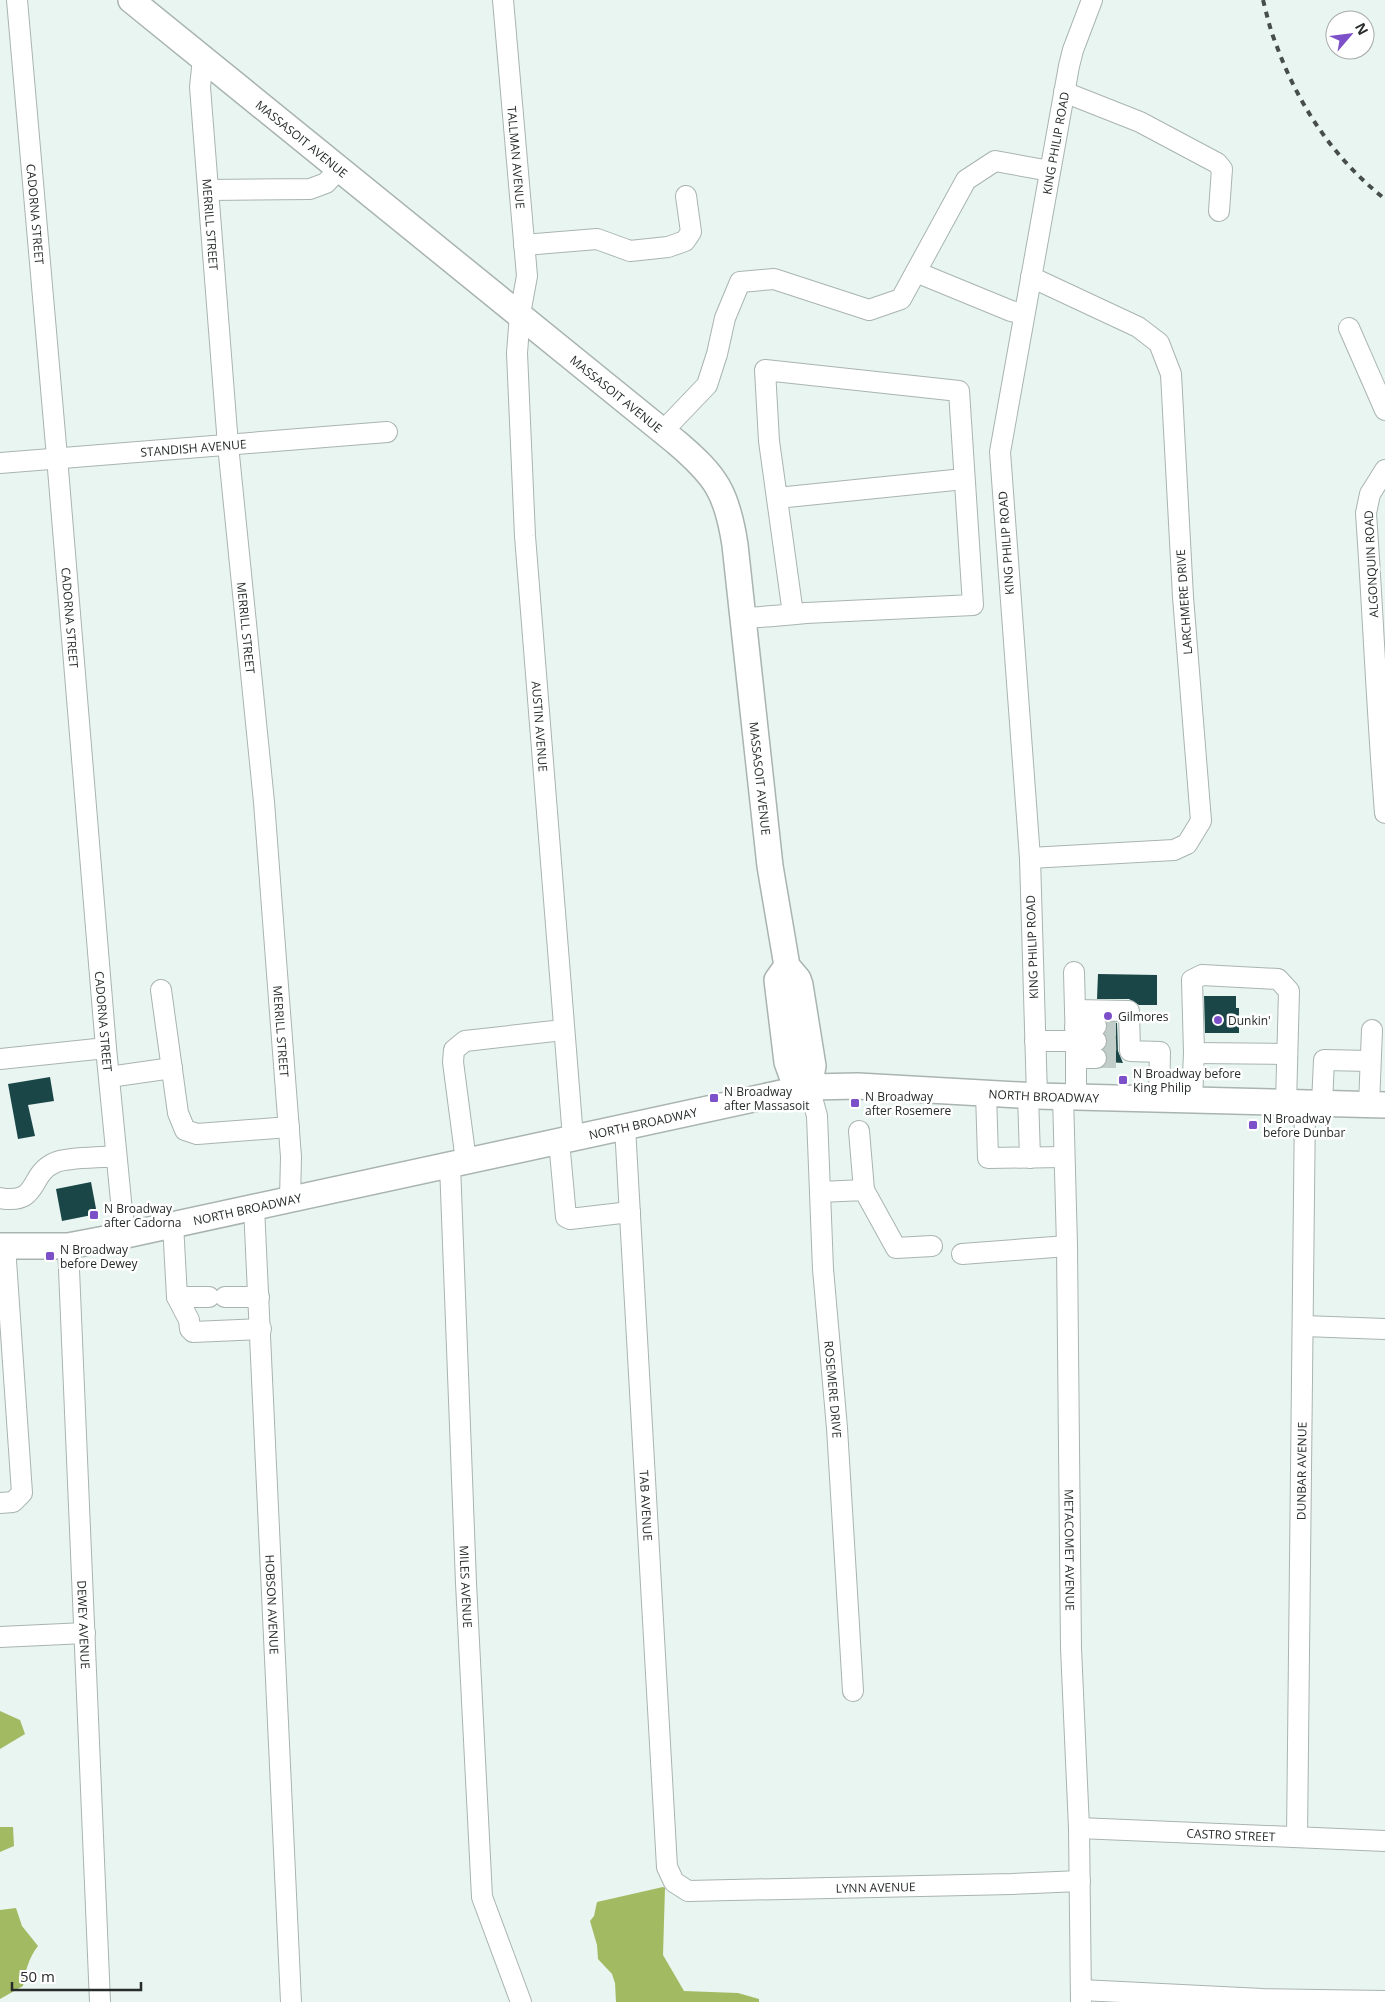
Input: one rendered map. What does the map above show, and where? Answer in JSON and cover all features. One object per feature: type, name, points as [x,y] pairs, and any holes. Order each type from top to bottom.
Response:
[{"type":"main road","name":"MASSASOIT AVENUE","points":[[131,0],[663,431],[715,480],[724,496],[734,534],[769,856],[786,966],[798,979],[800,985],[813,1066],[809,1087]]},
{"type":"main road","name":"NORTH BROADWAY","points":[[2,1246],[68,1246],[809,1087],[858,1086],[1069,1097],[1377,1105]]},
{"type":"street","name":"CADORNA STREET","points":[[17,0],[106,1048],[116,1156],[126,1234]]},
{"type":"street","name":"TALLMAN AVENUE","points":[[503,0],[527,276],[520,314]]},
{"type":"street","name":"KING PHILIP ROAD","points":[[1030,1158],[1035,1042],[1030,858],[1000,464],[1001,441],[1064,92],[1073,50],[1092,0]]},
{"type":"street","name":"MERRILL STREET","points":[[203,59],[200,86],[228,446],[264,802],[291,1157],[290,1199]]},
{"type":"street","points":[[1064,92],[1140,122],[1217,162],[1222,169],[1219,212]]},
{"type":"street","points":[[663,431],[706,385],[717,354],[725,318],[740,282],[774,279],[870,310],[901,299],[966,180],[995,161],[1050,171]]},
{"type":"street","points":[[208,190],[310,189],[326,183],[339,169]]},
{"type":"street","points":[[524,245],[597,239],[630,251],[668,247],[685,241],[691,232],[686,196]]},
{"type":"street","points":[[916,272],[1012,312],[1024,314]]},
{"type":"street","name":"LARCHMERE DRIVE","points":[[1030,858],[1174,850],[1187,844],[1202,821],[1183,597],[1170,374],[1166,357],[1159,343],[1138,328],[1031,276]]},
{"type":"street","name":"AUSTIN AVENUE","points":[[520,314],[517,353],[524,536],[564,1030],[566,1217],[570,1219],[630,1212]]},
{"type":"street","points":[[1349,328],[1385,410]]},
{"type":"street","points":[[743,618],[973,605],[959,391],[765,370],[770,441],[793,614]]},
{"type":"street","name":"STANDISH AVENUE","points":[[0,463],[387,432]]},
{"type":"street","name":"ALGONQUIN ROAD","points":[[1385,470],[1370,494],[1366,513],[1380,647],[1376,692],[1385,813]]},
{"type":"street","points":[[777,498],[964,479]]},
{"type":"street","name":"METACOMET AVENUE","points":[[1074,972],[1075,1034],[1064,1157],[1067,1246],[1071,1648],[1079,1828],[1081,1996]]},
{"type":"street","points":[[1192,1100],[1194,1053],[1192,980],[1202,975],[1278,979],[1289,991],[1286,1054],[1304,1104]]},
{"type":"street","points":[[161,990],[178,1113],[185,1130],[197,1134],[289,1127]]},
{"type":"street","points":[[1035,1042],[1075,1034],[1129,1011],[1126,1040],[1160,1052],[1159,1099]]},
{"type":"street","name":"MILES AVENUE","points":[[520,2002],[482,1897],[466,1583],[458,1163],[453,1062],[454,1050],[464,1041],[564,1030]]},
{"type":"street","points":[[1372,1030],[1370,1061],[1377,1105]]},
{"type":"street","points":[[1075,1034],[1096,1042]]},
{"type":"street","points":[[0,1059],[106,1048]]},
{"type":"street","points":[[1194,1053],[1286,1054]]},
{"type":"street","points":[[1304,1104],[1324,1060],[1370,1061]]},
{"type":"street","points":[[109,1077],[172,1068]]},
{"type":"street","name":"ROSEMERE DRIVE","points":[[809,1087],[817,1116],[823,1270],[837,1428],[854,1691]]},
{"type":"street","points":[[986,1093],[988,1158],[1064,1157]]},
{"type":"street","name":"DUNBAR AVENUE","points":[[1297,1836],[1304,1326],[1304,1104]]},
{"type":"street","name":"TAB AVENUE","points":[[625,1127],[667,1867],[674,1882]]},
{"type":"street","points":[[859,1132],[864,1190],[896,1248],[932,1246]]},
{"type":"street","points":[[0,1198],[15,1200],[24,1197],[32,1189],[40,1173],[56,1162],[116,1156]]},
{"type":"street","points":[[820,1192],[864,1190]]},
{"type":"street","name":"HOBSON AVENUE","points":[[254,1207],[291,2002]]},
{"type":"street","points":[[173,1224],[177,1297],[189,1320],[190,1329],[193,1332],[261,1329]]},
{"type":"street","points":[[0,1503],[12,1502],[22,1492],[2,1246]]},
{"type":"street","name":"DEWEY AVENUE","points":[[68,1246],[100,2002]]},
{"type":"street","points":[[962,1254],[1067,1246]]},
{"type":"street","points":[[177,1297],[259,1297]]},
{"type":"street","points":[[1304,1326],[1385,1329]]},
{"type":"street","points":[[0,1637],[85,1633]]},
{"type":"street","name":"CASTRO STREET","points":[[1079,1828],[1297,1836],[1385,1842]]},
{"type":"street","name":"LYNN AVENUE","points":[[674,1882],[688,1891],[1080,1881]]},
{"type":"street","points":[[1081,1996],[1385,2001]]},
{"type":"green space","points":[[0,1711],[20,1720],[25,1734],[0,1749]]},
{"type":"green space","points":[[0,1827],[13,1827],[14,1846],[0,1852]]},
{"type":"green space","points":[[665,1888],[663,1955],[684,1991],[738,1993],[759,1999],[759,2002],[616,2002],[615,1983],[612,1974],[598,1959],[597,1945],[590,1921],[594,1916],[597,1902]]},
{"type":"green space","points":[[16,1908],[22,1926],[38,1946],[28,1965],[23,1986],[0,1999],[0,1910]]},
{"type":"building","points":[[1098,974],[1157,975],[1157,1005],[1139,1005],[1129,999],[1097,999]]},
{"type":"building","name":"Dunkin'","points":[[1204,996],[1236,996],[1236,1008],[1239,1008],[1239,1033],[1205,1033]]},
{"type":"building","points":[[1107,1022],[1117,1023],[1118,1051],[1123,1063],[1107,1062],[1108,1058],[1104,1050],[1108,1041],[1105,1033],[1108,1026]]},
{"type":"building","points":[[50,1077],[54,1101],[28,1105],[35,1136],[18,1139],[8,1084]]},
{"type":"building","points":[[91,1182],[97,1214],[62,1221],[56,1189]]},
{"type":"tunnel","points":[[1096,1026],[1123,1026]]},
{"type":"tunnel","points":[[1096,1041],[1123,1040]]},
{"type":"tunnel","points":[[1096,1058],[1123,1058]]},
{"type":"railway","points":[[1263,0],[1272,33],[1285,67],[1307,109],[1334,148],[1385,199]]},
{"type":"place","name":"Gilmores","points":[[1108,1016]]},
{"type":"place","name":"Dunkin'","points":[[1218,1020]]},
{"type":"place","name":"N Broadway before King Philip","points":[[1123,1080]]},
{"type":"place","name":"N Broadway after Massasoit","points":[[714,1098]]},
{"type":"place","name":"N Broadway after Rosemere","points":[[855,1103]]},
{"type":"place","name":"N Broadway before Dunbar","points":[[1253,1125]]},
{"type":"place","name":"N Broadway after Cadorna","points":[[94,1215]]},
{"type":"place","name":"N Broadway before Dewey","points":[[50,1256]]}]
